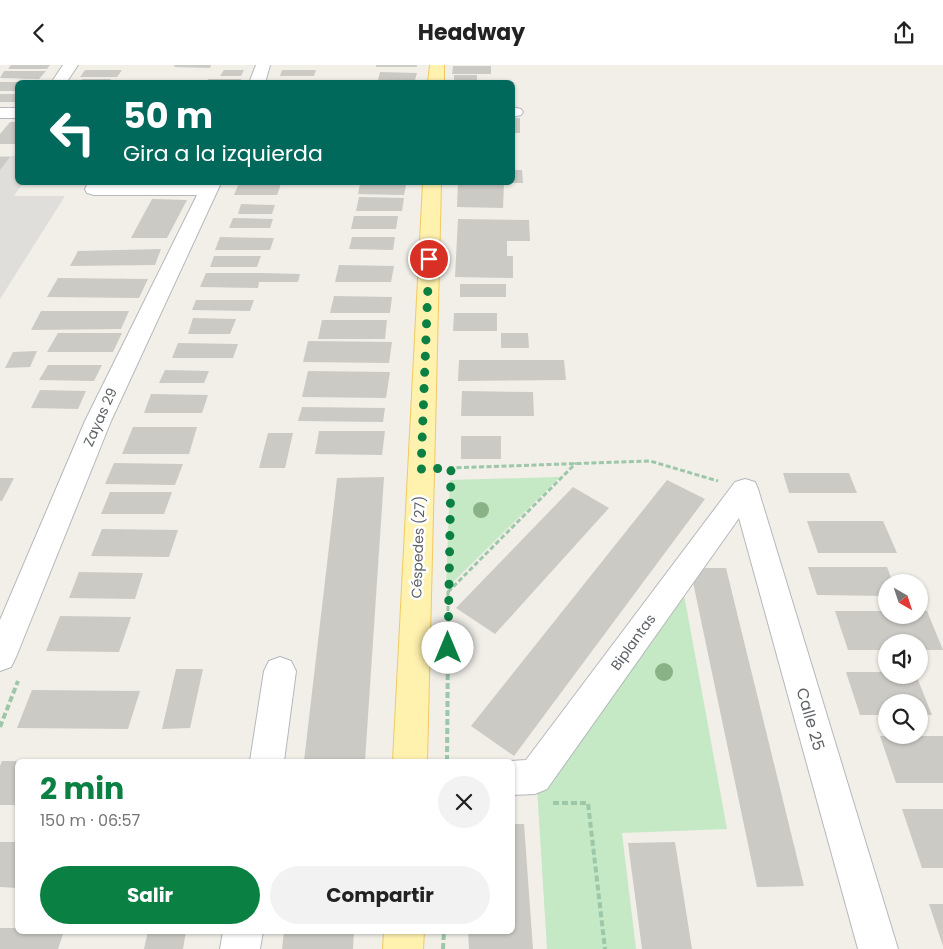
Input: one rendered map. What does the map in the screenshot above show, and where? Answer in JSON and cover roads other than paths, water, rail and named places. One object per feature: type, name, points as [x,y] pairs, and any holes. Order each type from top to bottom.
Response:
[{"type":"main road","points":[[436,80],[437,65]]},
{"type":"main road","name":"Céspedes (27)","points":[[410,759],[432,185]]},
{"type":"main road","points":[[403,949],[404,934]]},
{"type":"street","points":[[60,80],[71,65]]},
{"type":"street","points":[[258,80],[263,65]]},
{"type":"street","points":[[0,113],[15,113]]},
{"type":"street","points":[[94,189],[211,186]]},
{"type":"street","name":"Zayas 29","points":[[0,657],[98,421],[211,186]]},
{"type":"street","name":"Biplantas","points":[[515,778],[535,777],[745,489]]},
{"type":"street","name":"Calle 25","points":[[745,489],[878,949]]},
{"type":"street","points":[[267,759],[280,671]]},
{"type":"street","points":[[240,949],[242,934]]}]
